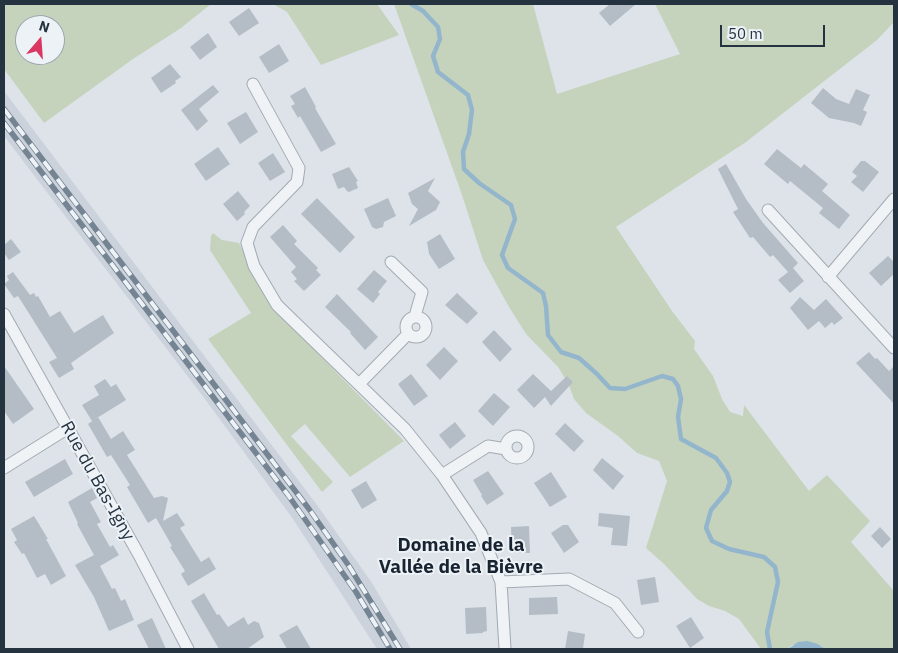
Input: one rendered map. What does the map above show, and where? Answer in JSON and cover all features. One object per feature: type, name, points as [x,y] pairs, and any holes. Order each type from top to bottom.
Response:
[{"type":"street","points":[[253,84],[299,168],[297,182],[253,228],[247,243],[254,266],[277,305],[405,429],[442,474],[481,533],[501,582],[505,649]]},
{"type":"street","points":[[828,277],[894,199]]},
{"type":"street","points":[[768,210],[894,348]]},
{"type":"street","points":[[391,262],[422,292],[415,316],[407,321],[405,328],[408,334],[418,337],[426,330],[424,320],[415,316]]},
{"type":"street","name":"Rue du Bas-Igny","points":[[4,314],[139,555],[188,649]]},
{"type":"street","points":[[359,384],[408,334]]},
{"type":"street","points":[[4,468],[68,428]]},
{"type":"street","points":[[442,474],[488,446],[506,448]]},
{"type":"street","points":[[501,582],[569,579],[616,603],[638,632]]},
{"type":"shaded area","points":[[4,91],[317,505],[372,583],[411,649],[377,649],[293,519],[202,395],[4,136]]},
{"type":"green space","points":[[4,4],[211,4],[181,28],[133,59],[44,123],[4,69]]},
{"type":"green space","points":[[273,4],[377,4],[399,35],[321,65],[287,12]]},
{"type":"green space","points":[[394,4],[533,4],[557,94],[680,54],[655,4],[894,4],[894,22],[877,40],[746,142],[616,227],[672,311],[695,341],[694,349],[713,376],[722,399],[730,412],[743,416],[744,405],[809,491],[827,475],[870,521],[851,542],[894,591],[894,649],[825,649],[818,644],[792,645],[788,649],[761,649],[739,619],[697,599],[646,548],[667,481],[659,461],[637,453],[618,436],[586,413],[574,399],[568,383],[558,367],[526,334],[509,307],[483,260],[462,195]]},
{"type":"green space","points":[[213,233],[222,240],[239,243],[272,307],[404,441],[350,477],[305,424],[291,436],[333,482],[322,492],[208,339],[251,313],[210,250]]},
{"type":"water","points":[[807,641],[818,644],[825,649],[788,649],[798,642]]},
{"type":"building","points":[[610,4],[636,4],[610,26],[599,13]]},
{"type":"building","points":[[249,8],[259,23],[239,36],[229,22]]},
{"type":"building","points":[[208,33],[217,47],[200,60],[190,47]]},
{"type":"building","points":[[279,44],[289,61],[269,73],[259,57]]},
{"type":"building","points":[[170,64],[181,77],[175,81],[176,83],[161,93],[151,78]]},
{"type":"building","points":[[213,85],[219,92],[199,109],[208,121],[197,131],[181,110]]},
{"type":"building","points":[[305,87],[336,144],[321,152],[300,116],[298,118],[291,106],[295,104],[290,96]]},
{"type":"building","points":[[823,88],[836,99],[849,104],[856,89],[870,95],[863,110],[867,112],[861,126],[829,118],[811,103]]},
{"type":"building","points":[[246,112],[258,132],[240,144],[227,123]]},
{"type":"building","points":[[218,147],[230,164],[206,181],[194,164]]},
{"type":"building","points":[[777,149],[801,168],[804,164],[828,184],[822,191],[850,215],[839,229],[819,213],[823,208],[790,181],[788,184],[764,164]]},
{"type":"building","points":[[273,153],[285,172],[270,181],[258,163]]},
{"type":"building","points":[[861,161],[865,161],[879,172],[863,192],[851,182],[857,176],[852,172]]},
{"type":"building","points":[[726,164],[746,199],[763,223],[798,263],[793,268],[804,281],[790,293],[778,280],[788,272],[773,255],[770,257],[753,237],[750,238],[733,212],[738,209],[718,169]]},
{"type":"building","points":[[349,167],[358,181],[356,182],[358,188],[349,192],[344,187],[338,189],[332,174]]},
{"type":"building","points":[[435,178],[428,191],[440,202],[436,210],[409,226],[418,209],[412,204],[408,193]]},
{"type":"building","points":[[238,191],[250,206],[237,221],[223,204]]},
{"type":"building","points":[[317,198],[355,237],[340,253],[301,214]]},
{"type":"building","points":[[388,198],[396,216],[384,222],[383,227],[376,229],[372,227],[364,209]]},
{"type":"building","points":[[283,225],[297,241],[294,244],[318,268],[316,270],[321,275],[304,291],[294,281],[297,279],[291,272],[296,267],[270,237]]},
{"type":"building","points":[[440,234],[455,259],[439,269],[429,254],[427,242]]},
{"type":"building","points":[[11,239],[21,252],[9,260],[4,253],[4,245]]},
{"type":"building","points":[[888,256],[894,262],[894,274],[881,286],[869,273]]},
{"type":"building","points":[[374,270],[387,281],[378,292],[380,294],[373,303],[357,289]]},
{"type":"building","points":[[13,272],[30,295],[34,293],[36,297],[38,296],[50,317],[60,311],[74,333],[103,315],[114,333],[71,363],[74,369],[59,378],[49,362],[57,358],[18,296],[14,298],[4,284],[9,280],[7,276]]},
{"type":"building","points":[[457,293],[478,313],[467,324],[445,305]]},
{"type":"building","points":[[337,294],[378,337],[365,350],[351,332],[325,307]]},
{"type":"building","points":[[800,297],[814,310],[826,299],[843,318],[834,325],[832,322],[825,328],[819,321],[808,330],[790,308]]},
{"type":"building","points":[[494,330],[512,349],[500,362],[482,342]]},
{"type":"building","points":[[444,347],[458,361],[440,380],[426,365]]},
{"type":"building","points":[[869,352],[889,371],[894,366],[894,404],[856,363]]},
{"type":"building","points":[[4,366],[34,409],[13,424],[4,411]]},
{"type":"building","points":[[411,374],[428,396],[414,406],[398,384]]},
{"type":"building","points":[[533,374],[551,391],[567,376],[573,382],[551,406],[545,397],[534,408],[517,390]]},
{"type":"building","points":[[105,379],[111,387],[116,384],[126,400],[92,421],[82,405],[99,395],[94,386]]},
{"type":"building","points":[[494,393],[510,407],[493,426],[478,411]]},
{"type":"building","points":[[98,417],[111,439],[123,431],[135,450],[127,455],[154,498],[162,496],[168,498],[163,521],[177,513],[185,525],[180,528],[201,562],[209,557],[216,569],[188,586],[181,574],[185,571],[170,547],[172,546],[156,518],[148,523],[127,487],[130,485],[111,455],[107,457],[88,424]]},
{"type":"building","points":[[455,422],[466,436],[450,449],[439,435]]},
{"type":"building","points":[[565,423],[584,441],[574,452],[555,434]]},
{"type":"building","points":[[602,458],[624,476],[613,490],[593,470]]},
{"type":"building","points":[[65,459],[73,474],[34,497],[25,482]]},
{"type":"building","points":[[488,471],[504,494],[487,505],[473,480]]},
{"type":"building","points":[[551,472],[567,497],[550,507],[534,483]]},
{"type":"building","points":[[366,481],[377,500],[362,509],[351,490]]},
{"type":"building","points":[[92,488],[97,498],[90,502],[101,522],[97,524],[110,547],[113,545],[119,555],[100,566],[112,589],[115,588],[121,601],[125,599],[134,620],[109,631],[94,597],[75,565],[94,555],[77,524],[68,502]]},
{"type":"building","points":[[599,513],[630,516],[627,546],[611,545],[613,528],[598,526]]},
{"type":"building","points":[[34,516],[48,539],[46,539],[66,576],[51,585],[45,574],[37,578],[24,553],[22,554],[14,542],[17,540],[11,529]]},
{"type":"building","points":[[563,525],[568,525],[579,542],[564,553],[551,533]]},
{"type":"building","points":[[529,526],[530,553],[512,553],[511,527]]},
{"type":"building","points":[[880,527],[891,539],[882,548],[871,536]]},
{"type":"building","points":[[655,577],[659,602],[641,605],[637,580]]},
{"type":"building","points":[[204,593],[217,615],[219,614],[228,627],[244,617],[248,625],[254,621],[259,623],[264,637],[247,649],[219,649],[191,601]]},
{"type":"building","points":[[557,597],[558,614],[529,615],[529,598]]},
{"type":"building","points":[[486,607],[487,631],[466,634],[465,608]]},
{"type":"building","points":[[691,617],[704,638],[690,648],[676,626]]},
{"type":"building","points":[[152,618],[166,649],[149,649],[137,625]]},
{"type":"building","points":[[297,625],[311,649],[287,649],[279,635]]},
{"type":"building","points":[[568,631],[585,634],[583,649],[565,649]]},
{"type":"waterway","points":[[411,4],[423,11],[438,27],[440,39],[433,56],[438,72],[468,95],[472,110],[469,134],[463,152],[464,169],[479,183],[511,205],[515,219],[502,255],[508,268],[543,293],[548,335],[561,352],[579,358],[610,388],[625,389],[662,376],[673,379],[678,386],[681,399],[678,417],[681,439],[716,458],[727,473],[730,482],[727,491],[711,510],[706,528],[712,541],[729,549],[764,557],[775,567],[778,582],[767,632],[770,649]]},
{"type":"railway","points":[[4,109],[309,509],[349,566],[400,649]]},
{"type":"railway","points":[[4,123],[288,495],[356,592],[390,649]]},
{"type":"district","name":"Domaine de la Vallée de la Bièvre","points":[[461,557]]}]
